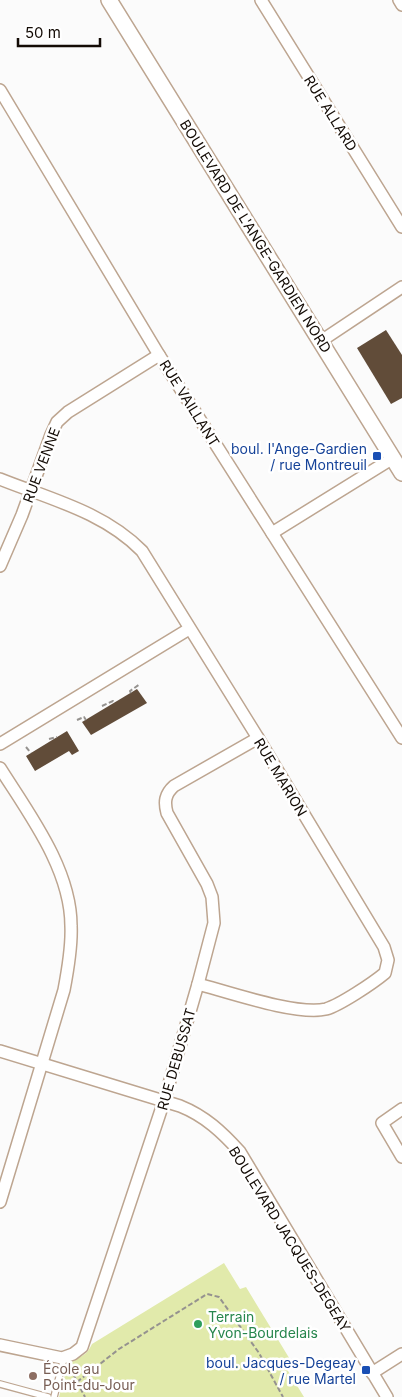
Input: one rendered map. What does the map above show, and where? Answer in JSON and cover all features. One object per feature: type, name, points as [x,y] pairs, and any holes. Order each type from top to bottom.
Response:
[{"type":"main road","name":"BOULEVARD DE L'ANGE-GARDIEN NORD","points":[[109,0],[402,473]]},
{"type":"street","name":"RUE ALLARD","points":[[261,0],[402,227]]},
{"type":"street","points":[[399,0],[402,5]]},
{"type":"street","name":"RUE VAILLANT","points":[[0,90],[159,355],[402,738]]},
{"type":"street","points":[[321,341],[402,287]]},
{"type":"street","name":"RUE VENNE","points":[[0,566],[51,435],[58,422],[68,412],[159,355]]},
{"type":"street","points":[[272,533],[393,458]]},
{"type":"street","name":"RUE MARION","points":[[0,479],[93,515],[120,531],[142,552],[258,738],[384,947],[388,960],[385,974],[373,984],[327,1008],[312,1011],[198,984]]},
{"type":"street","points":[[0,744],[189,629]]},
{"type":"street","name":"RUE DEBUSSAT","points":[[64,1357],[73,1354],[82,1347],[164,1102],[214,923],[212,897],[167,813],[165,798],[174,786],[258,738]]},
{"type":"street","points":[[0,768],[49,848],[66,890],[72,924],[64,990],[0,1202]]},
{"type":"street","name":"BOULEVARD JACQUES-DEGEAY","points":[[0,1051],[180,1106],[204,1118],[225,1135],[240,1152],[387,1397]]},
{"type":"street","points":[[402,1109],[382,1123],[402,1156]]},
{"type":"street","points":[[1,1348],[55,1358],[64,1357]]},
{"type":"street","points":[[372,1372],[402,1354]]},
{"type":"lane","points":[[54,1397],[64,1357]]},
{"type":"lane","points":[[0,1384],[48,1397]]},
{"type":"path","points":[[131,693],[130,690],[140,684]]},
{"type":"path","points":[[102,706],[113,701],[114,703]]},
{"type":"path","points":[[77,720],[84,717],[86,720]]},
{"type":"path","points":[[49,739],[57,737]]},
{"type":"path","points":[[26,747],[31,753]]},
{"type":"path","points":[[77,1382],[119,1349],[207,1294],[219,1297],[259,1353],[283,1397]]},
{"type":"path","points":[[64,1357],[85,1397]]},
{"type":"green space","points":[[224,1263],[240,1289],[246,1287],[291,1361],[285,1366],[304,1397],[59,1397],[69,1365],[85,1354],[92,1344]]},
{"type":"building","points":[[386,330],[402,355],[402,398],[391,404],[357,348]]},
{"type":"building","points":[[137,689],[147,703],[91,735],[82,722]]},
{"type":"building","points":[[67,731],[79,751],[72,755],[69,751],[35,771],[26,756]]},
{"type":"place","name":"boul. l'Ange-Gardien / rue Montreuil","points":[[377,456]]},
{"type":"place","name":"Terrain Yvon-Bourdelais","points":[[198,1324]]},
{"type":"place","name":"boul. Jacques-Degeay / rue Martel","points":[[366,1370]]},
{"type":"place","name":"École au Point-du-Jour","points":[[33,1376]]}]
